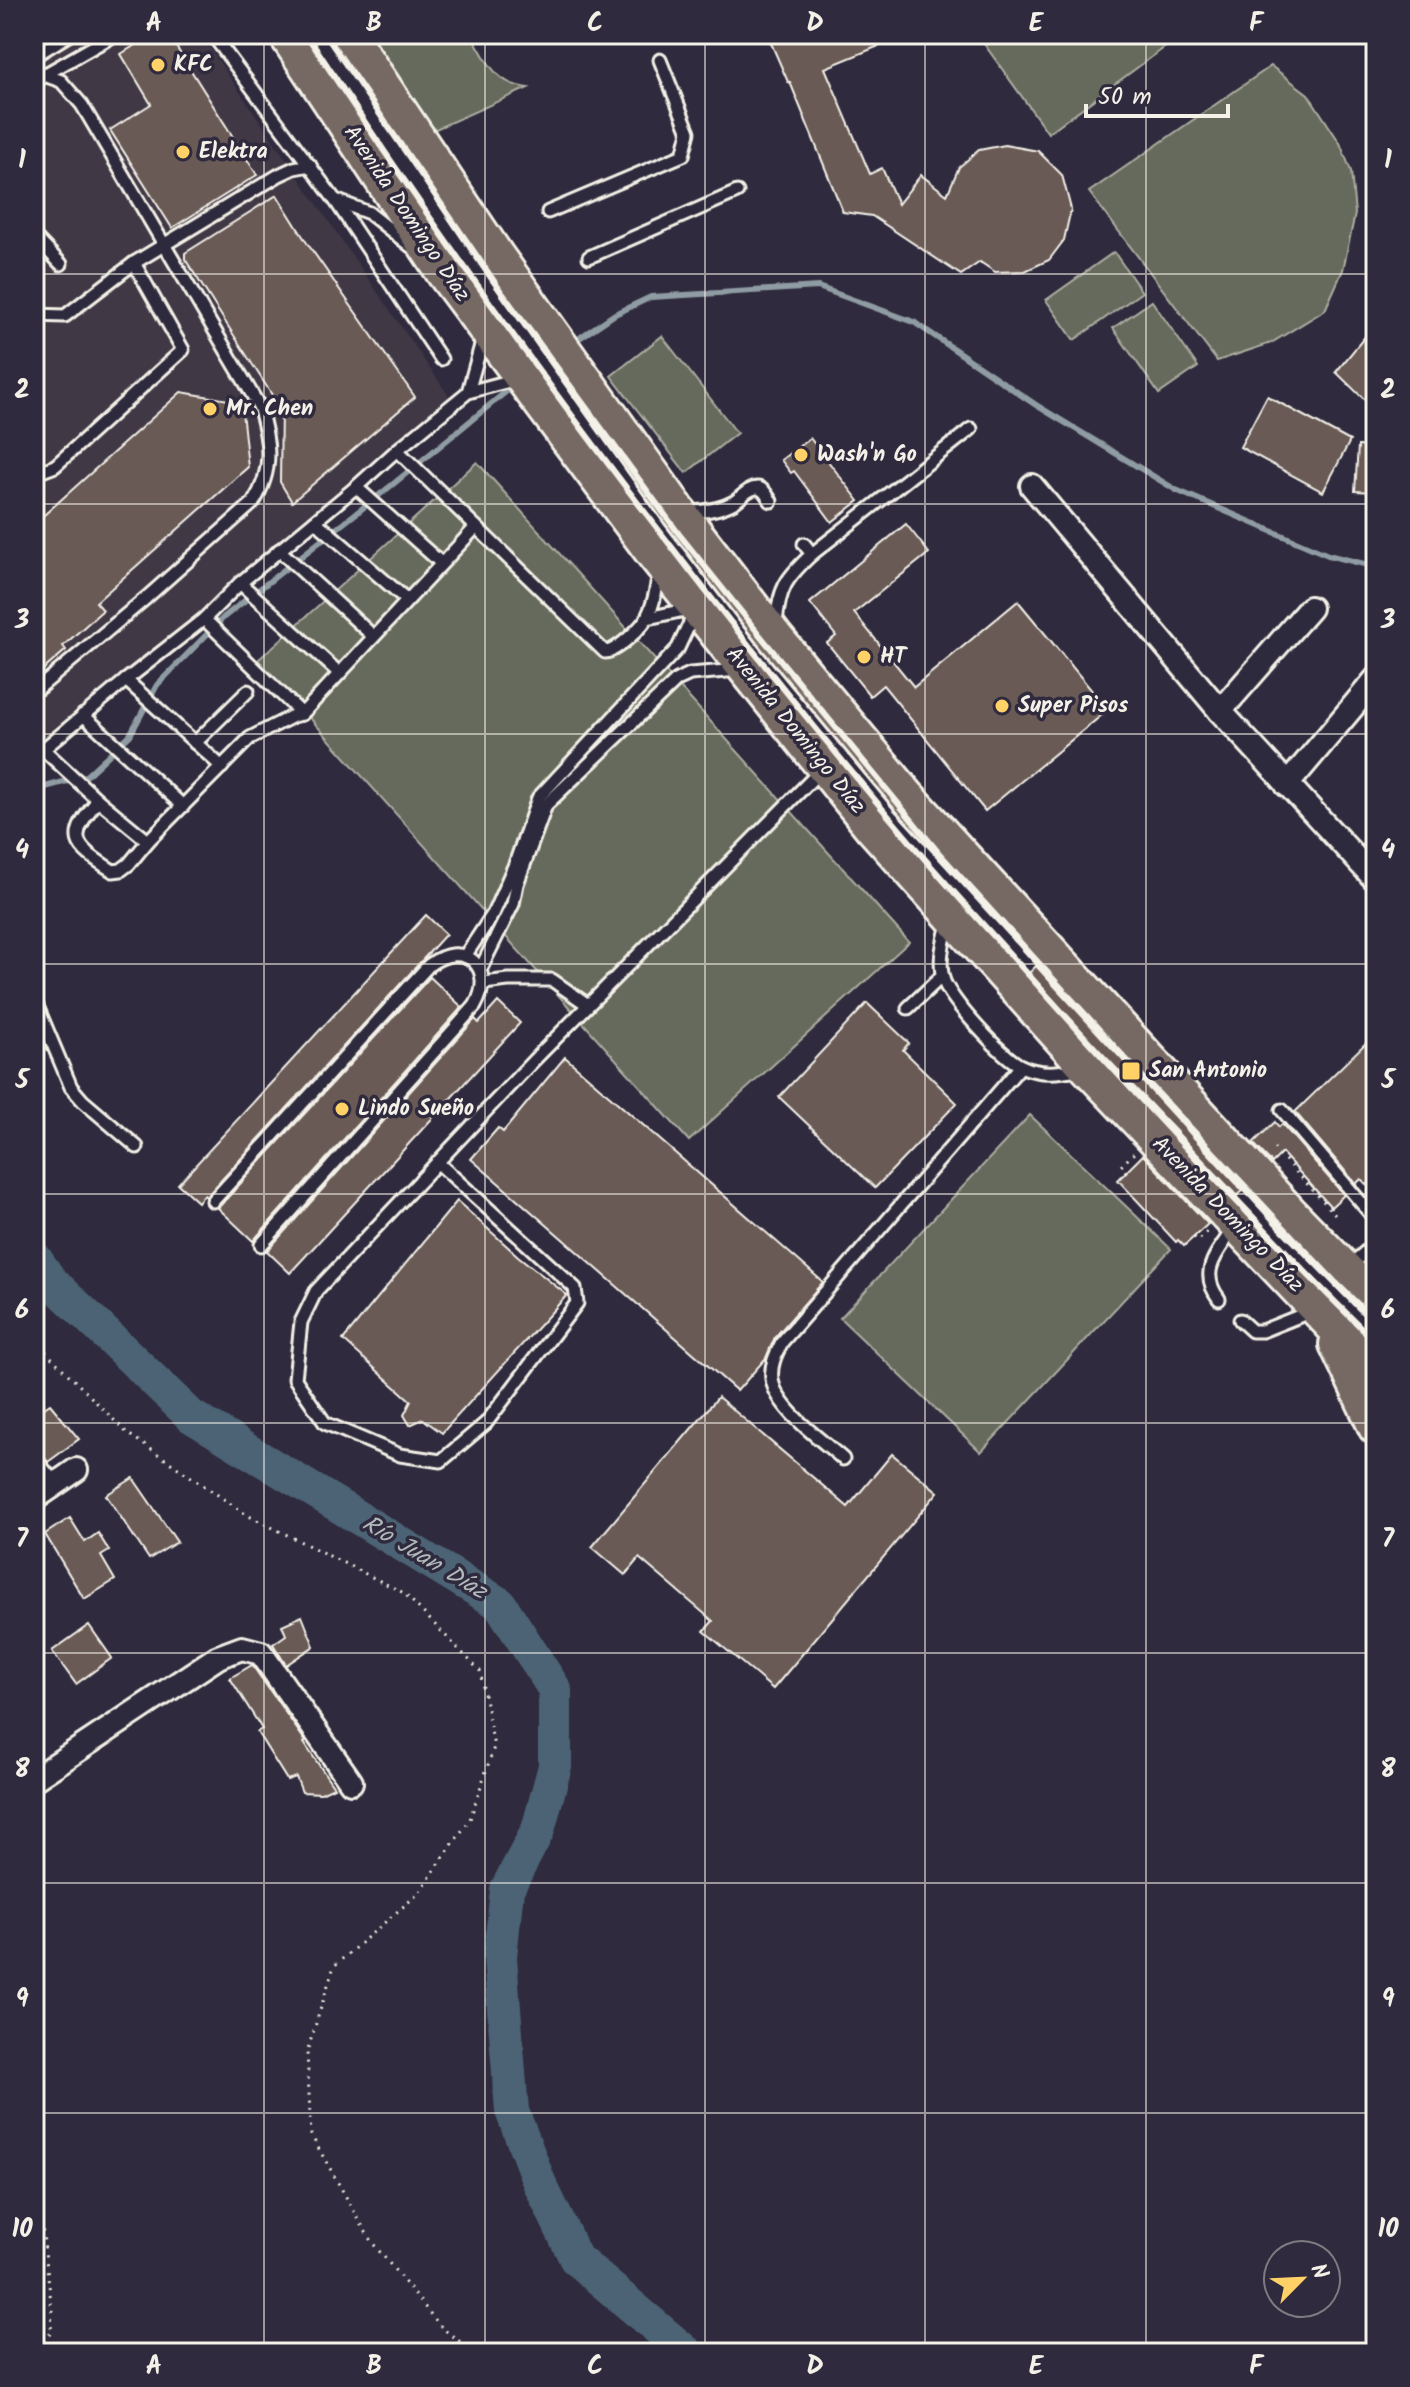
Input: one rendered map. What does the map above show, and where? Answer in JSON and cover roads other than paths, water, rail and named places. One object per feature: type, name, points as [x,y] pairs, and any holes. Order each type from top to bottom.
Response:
[{"type":"main road","points":[[256,34],[326,96]]},
{"type":"main road","name":"Avenida Domingo Díaz","points":[[286,34],[444,273],[485,329],[657,558],[872,827],[1087,1067],[1376,1371]]},
{"type":"main road","name":"Avenida Domingo Díaz","points":[[354,40],[497,257],[679,512],[775,637],[908,797],[1291,1214],[1376,1301]]},
{"type":"main road","points":[[1291,1214],[1369,1261]]},
{"type":"main road","points":[[1321,1314],[1376,1427]]},
{"type":"street","points":[[1032,486],[1220,711],[1376,880]]},
{"type":"street","points":[[1220,711],[1310,608]]},
{"type":"street","points":[[1287,785],[1376,679]]},
{"type":"street","points":[[34,1466],[43,1493],[76,1470]]},
{"type":"street","points":[[34,1779],[218,1657],[242,1648],[261,1653],[351,1782]]},
{"type":"lane","points":[[34,56],[70,34]]},
{"type":"lane","points":[[34,84],[39,72],[116,34]]},
{"type":"lane","points":[[212,34],[335,200],[441,359]]},
{"type":"lane","points":[[548,212],[683,155],[689,132],[660,60]]},
{"type":"lane","points":[[34,692],[253,503],[265,485],[268,435],[259,406],[82,105],[61,81],[39,72]]},
{"type":"lane","points":[[34,315],[65,316],[134,263],[279,175],[310,165]]},
{"type":"lane","points":[[589,257],[737,192]]},
{"type":"lane","points":[[335,200],[369,213],[444,273]]},
{"type":"lane","points":[[34,236],[61,264]]},
{"type":"lane","points":[[34,474],[55,466],[183,350],[134,263]]},
{"type":"lane","points":[[468,392],[485,329]]},
{"type":"lane","points":[[148,841],[38,753],[204,619],[240,583],[468,392],[522,377]]},
{"type":"lane","points":[[775,637],[778,602],[782,587],[791,574],[812,554],[971,429]]},
{"type":"lane","points":[[397,450],[605,652],[615,650],[648,618],[658,577],[657,558]]},
{"type":"lane","points":[[356,487],[441,563]]},
{"type":"lane","points":[[679,512],[717,509],[758,488],[771,501]]},
{"type":"lane","points":[[315,521],[407,600]]},
{"type":"lane","points":[[98,800],[79,824],[77,833],[84,850],[113,871],[121,870],[250,738],[302,714],[476,527]]},
{"type":"lane","points":[[804,544],[812,554]]},
{"type":"lane","points":[[279,550],[373,636]]},
{"type":"lane","points":[[240,583],[339,673]]},
{"type":"lane","points":[[648,618],[697,608]]},
{"type":"lane","points":[[465,956],[493,914],[515,864],[538,798],[678,648],[697,608]]},
{"type":"lane","points":[[204,619],[302,714]]},
{"type":"lane","points":[[480,970],[513,904],[540,815],[556,793],[677,680],[690,674],[715,670],[747,671]]},
{"type":"lane","points":[[126,680],[222,767]]},
{"type":"lane","points":[[195,743],[248,691]]},
{"type":"lane","points":[[83,715],[183,806]]},
{"type":"lane","points":[[437,1162],[575,1288],[577,1303],[486,1423],[441,1461],[400,1455],[325,1423],[295,1379],[301,1322],[316,1291],[437,1162],[588,1005],[824,767]]},
{"type":"lane","points":[[950,914],[941,960],[942,976],[953,999],[1007,1057],[1021,1066],[1053,1074],[1087,1067]]},
{"type":"lane","points":[[213,1201],[429,965],[441,957],[454,954],[465,956],[480,970],[484,983],[483,993],[475,1006],[261,1245]]},
{"type":"lane","points":[[908,1008],[942,976]]},
{"type":"lane","points":[[484,983],[552,980],[588,1005]]},
{"type":"lane","points":[[34,999],[71,1087],[137,1147]]},
{"type":"lane","points":[[843,1459],[785,1407],[772,1378],[773,1361],[782,1342],[1021,1066]]},
{"type":"lane","points":[[1282,1110],[1376,1220]]},
{"type":"lane","points":[[1219,1299],[1211,1288],[1210,1265],[1235,1225]]},
{"type":"lane","points":[[1240,1320],[1252,1331],[1262,1331],[1321,1314]]},
{"type":"waterway","points":[[581,337],[615,314],[651,297],[818,287],[914,322],[1036,405],[1176,490],[1328,555],[1376,567]]},
{"type":"waterway","points":[[34,790],[86,776],[130,735],[157,685],[224,617],[513,386]]},
{"type":"waterway","name":"Río Juan Díaz","points":[[34,1257],[50,1280],[191,1416],[500,1604],[555,1690],[555,1766],[538,1830],[507,1889],[500,1957],[512,2111],[539,2182],[576,2259],[687,2353]]},
{"type":"railway","points":[[306,34],[525,352],[759,659],[938,874],[1123,1080],[1248,1213],[1376,1342]]},
{"type":"railway","points":[[325,34],[500,290],[679,534],[759,634],[938,852],[1124,1057],[1376,1322]]},
{"type":"place","name":"KFC","points":[[158,65]]},
{"type":"place","name":"Elektra","points":[[183,152]]},
{"type":"place","name":"Mr. Chen","points":[[210,409]]},
{"type":"place","name":"Wash'n Go","points":[[801,455]]},
{"type":"place","name":"HT","points":[[864,657]]},
{"type":"place","name":"Super Pisos","points":[[1002,706]]},
{"type":"place","name":"San Antonio","points":[[1131,1071]]},
{"type":"place","name":"Lindo Sueño","points":[[342,1109]]}]
